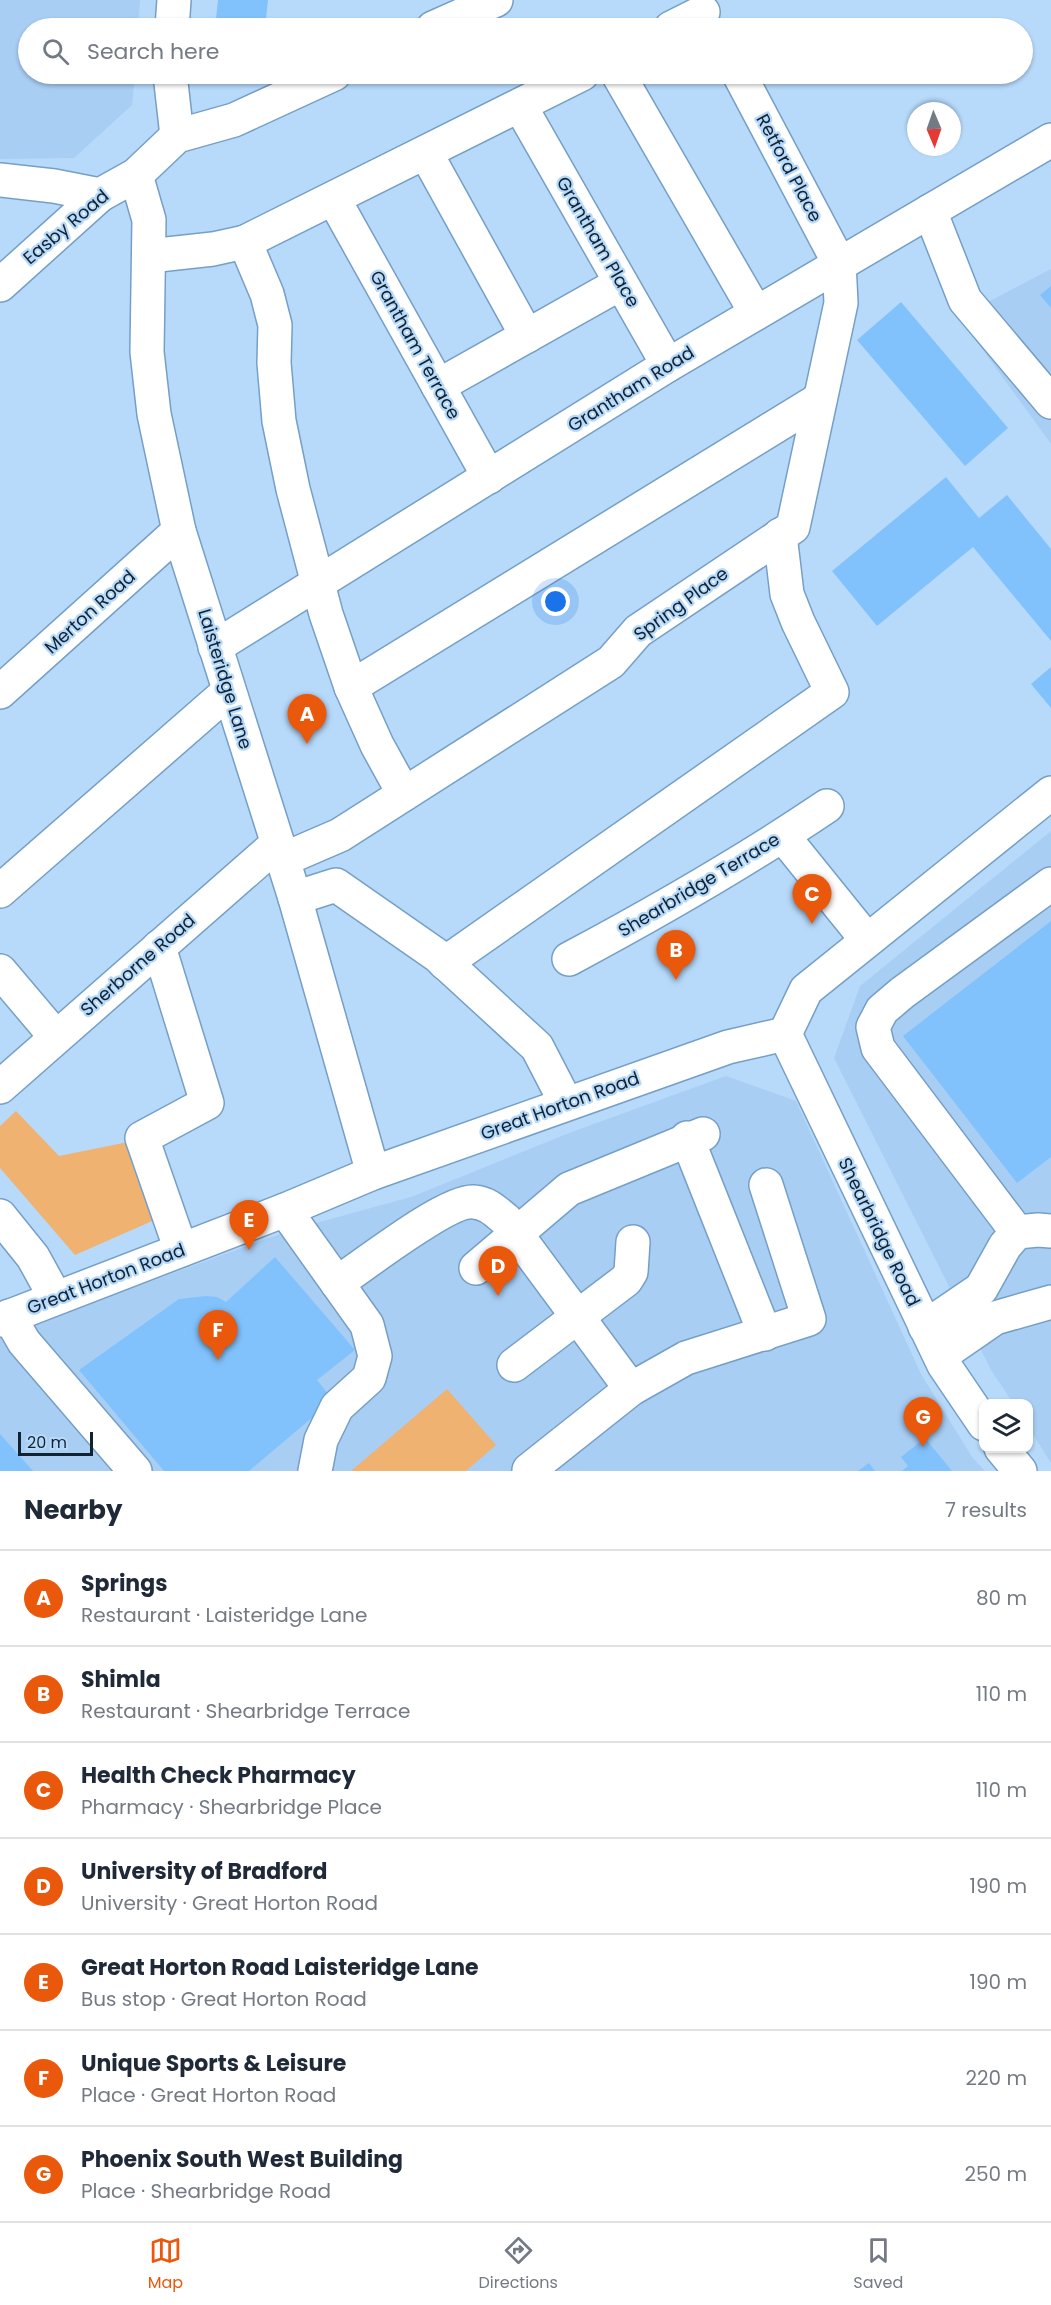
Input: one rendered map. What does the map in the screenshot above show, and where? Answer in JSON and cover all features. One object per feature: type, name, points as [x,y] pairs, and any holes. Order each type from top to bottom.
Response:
[{"type":"street","points":[[173,18],[174,0]]},
{"type":"street","points":[[456,18],[496,0]]},
{"type":"street","points":[[691,18],[703,12]]},
{"type":"street","points":[[171,84],[177,136],[234,120],[312,84]]},
{"type":"street","points":[[149,256],[213,249],[245,242],[562,84]]},
{"type":"street","points":[[624,84],[756,313]]},
{"type":"street","name":"Retford Place","points":[[744,84],[839,263]]},
{"type":"street","name":"Grantham Place","points":[[527,118],[668,366]]},
{"type":"street","name":"Easby Road","points":[[0,285],[100,195],[136,175],[177,136]]},
{"type":"street","name":"Grantham Road","points":[[216,647],[668,366],[839,263],[1051,140]]},
{"type":"street","points":[[433,166],[527,336]]},
{"type":"street","name":"Laisteridge Lane","points":[[136,175],[149,220],[147,352],[149,373],[154,414],[179,531],[295,898],[373,1173]]},
{"type":"street","points":[[0,180],[54,186],[100,195]]},
{"type":"street","points":[[930,211],[965,300],[1051,402]]},
{"type":"street","name":"Grantham Terrace","points":[[341,212],[489,477]]},
{"type":"street","points":[[245,242],[267,294],[275,325],[274,363],[279,421],[293,489],[318,585],[351,687],[377,744],[404,794]]},
{"type":"street","name":"Spring Place","points":[[280,852],[340,835],[611,662],[638,631],[793,526],[841,303],[839,263]]},
{"type":"street","points":[[438,386],[621,283]]},
{"type":"street","points":[[351,687],[820,399]]},
{"type":"street","name":"Merton Road","points":[[0,692],[179,531]]},
{"type":"street","points":[[445,963],[832,692],[787,594],[780,535]]},
{"type":"street","points":[[0,891],[229,691]]},
{"type":"street","points":[[785,1034],[806,990],[1051,793]]},
{"type":"street","name":"Shearbridge Terrace","points":[[569,959],[664,908],[783,836],[826,806]]},
{"type":"street","points":[[783,836],[867,940]]},
{"type":"street","name":"Sherborne Road","points":[[0,1087],[159,947],[280,852]]},
{"type":"street","points":[[1017,1232],[878,1048],[873,1027],[882,1010],[902,993],[1051,884]]},
{"type":"street","points":[[295,898],[336,885],[445,963],[537,1047],[566,1103]]},
{"type":"street","points":[[159,947],[207,1103],[142,1138],[181,1250]]},
{"type":"street","points":[[0,971],[56,1037]]},
{"type":"street","name":"Great Horton Road","points":[[5,1318],[285,1210],[373,1173],[728,1047],[785,1034]]},
{"type":"street","name":"Shearbridge Road","points":[[785,1034],[925,1327],[940,1356],[979,1416]]},
{"type":"street","points":[[476,1268],[569,1189],[695,1136],[765,1334]]},
{"type":"street","points":[[529,1470],[631,1389],[686,1358],[809,1319],[766,1185]]},
{"type":"street","points":[[337,1283],[459,1203],[473,1202],[488,1205],[506,1220],[631,1389]]},
{"type":"street","points":[[285,1210],[367,1325],[375,1356],[369,1378],[338,1407],[321,1440],[315,1471]]},
{"type":"street","points":[[0,1216],[33,1257],[55,1297]]},
{"type":"street","points":[[925,1327],[981,1289],[1005,1246],[1017,1232],[1051,1231]]},
{"type":"street","points":[[514,1365],[626,1281],[631,1272],[633,1242]]},
{"type":"street","points":[[940,1356],[994,1318],[1047,1313]]},
{"type":"street","points":[[5,1318],[135,1471]]},
{"type":"street","points":[[1004,1453],[1020,1471]]},
{"type":"shaded area","points":[[0,0],[140,0],[139,18],[18,18],[18,84],[134,84],[132,105],[74,158],[0,159]]},
{"type":"shaded area","points":[[1051,269],[1051,444],[950,305],[986,303]]},
{"type":"shaded area","points":[[1051,831],[1051,1463],[1033,1434],[1033,1399],[1010,1399],[991,1370],[834,1058],[860,986]]},
{"type":"shaded area","points":[[726,1076],[796,1101],[921,1374],[972,1457],[985,1471],[0,1471],[0,1336],[294,1229],[411,1197],[569,1133]]},
{"type":"shaded area","points":[[16,1111],[59,1156],[128,1142],[159,1218],[75,1255],[0,1168],[0,1126]]},
{"type":"shaded area","points":[[447,1389],[496,1445],[466,1471],[351,1471]]},
{"type":"building","points":[[218,0],[268,0],[266,18],[216,18]]},
{"type":"building","points":[[1051,286],[1051,308],[1040,295]]},
{"type":"building","points":[[901,302],[1008,428],[965,466],[857,340]]},
{"type":"building","points":[[946,477],[979,518],[1007,495],[1051,549],[1051,641],[973,547],[877,626],[832,571]]},
{"type":"building","points":[[1051,667],[1051,708],[1031,684]]},
{"type":"building","points":[[1051,921],[1051,1157],[1017,1183],[903,1036]]},
{"type":"building","points":[[275,1257],[355,1350],[317,1380],[333,1400],[249,1471],[164,1471],[79,1370],[179,1299],[206,1296],[217,1297],[226,1302]]},
{"type":"building","points":[[0,1434],[33,1471],[0,1471]]},
{"type":"building","points":[[925,1438],[952,1471],[902,1471],[908,1466],[901,1457]]},
{"type":"building","points":[[869,1463],[875,1471],[858,1471]]},
{"type":"place","name":"Springs","points":[[307,744]]},
{"type":"place","name":"Health Check Pharmacy","points":[[812,924]]},
{"type":"place","name":"Shimla","points":[[676,980]]},
{"type":"place","name":"Great Horton Road Laisteridge Lane","points":[[249,1250]]},
{"type":"place","name":"University of Bradford","points":[[498,1296]]},
{"type":"place","name":"Unique Sports & Leisure","points":[[218,1360]]},
{"type":"place","name":"Phoenix South West Building","points":[[923,1447]]}]
